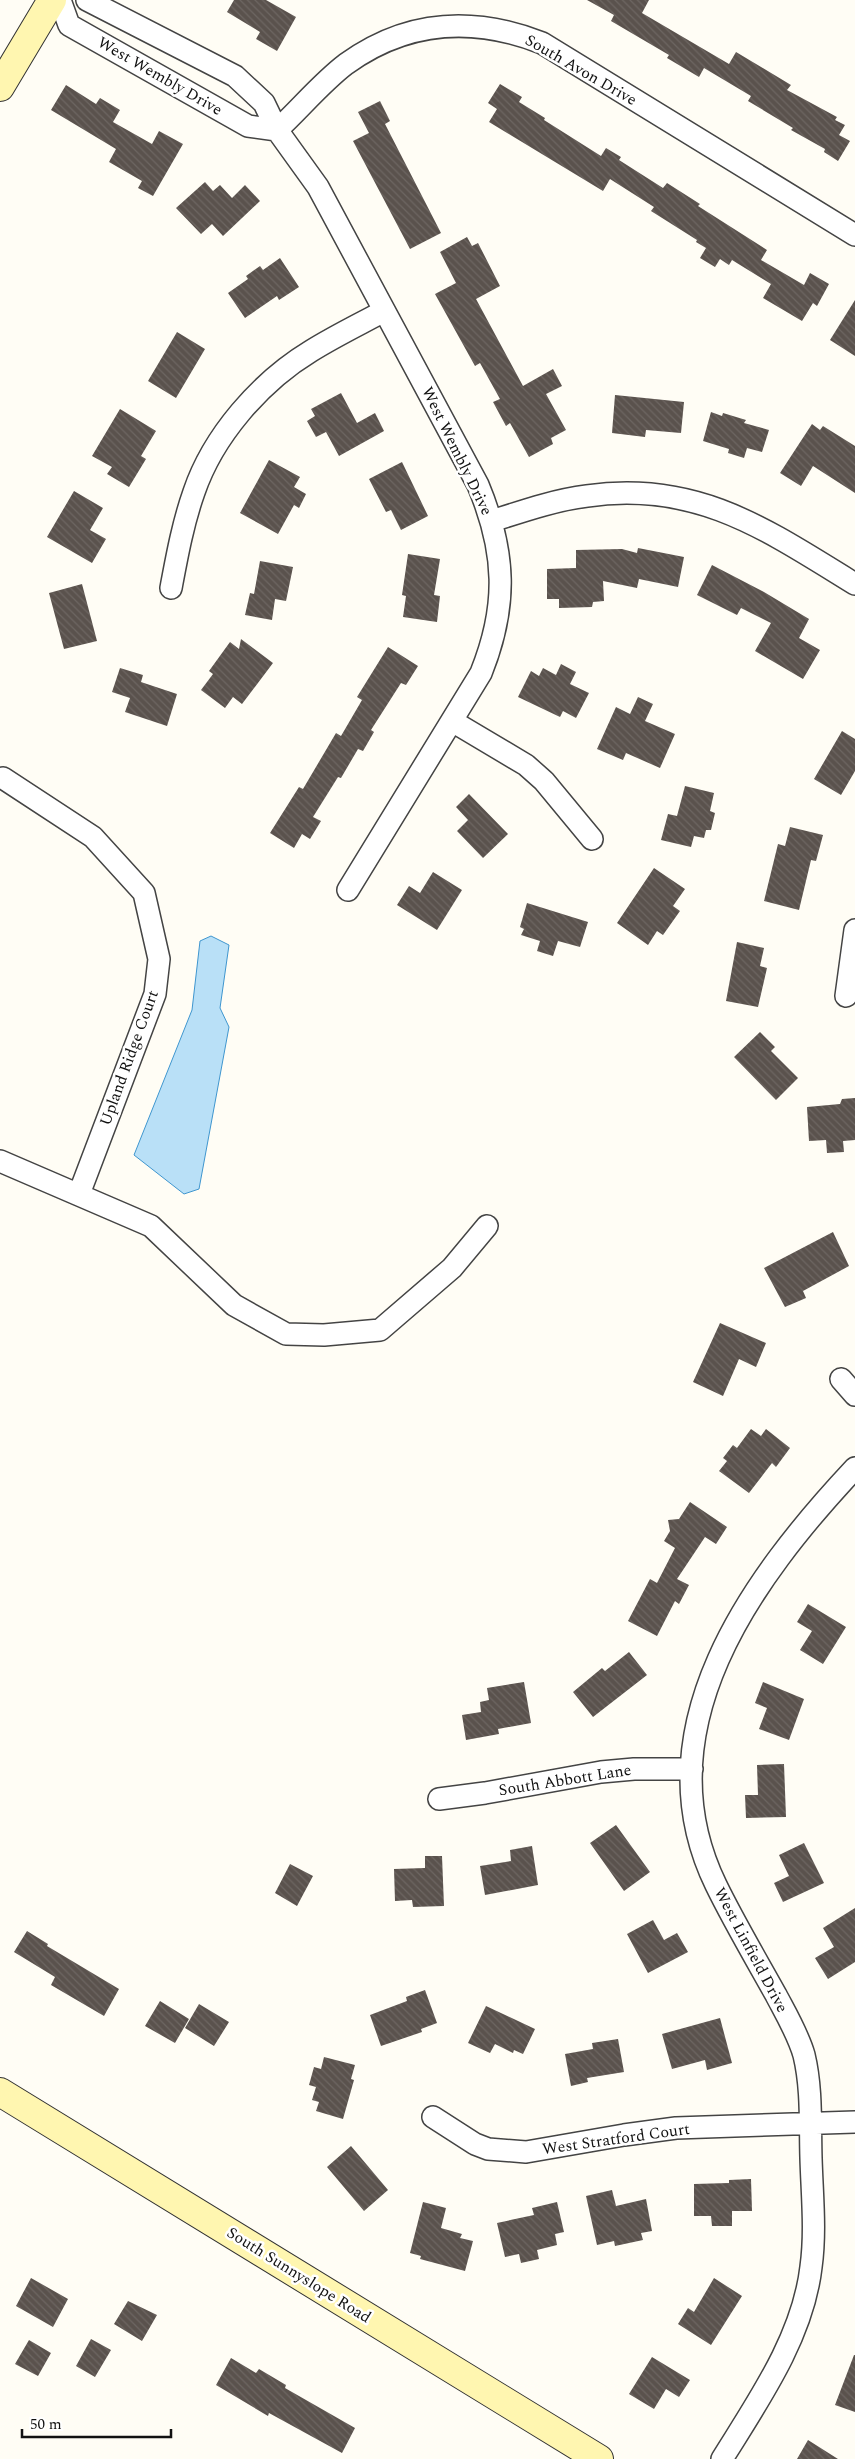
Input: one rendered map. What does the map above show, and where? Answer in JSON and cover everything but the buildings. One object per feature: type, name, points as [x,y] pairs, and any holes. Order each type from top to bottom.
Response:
[{"type":"street","points":[[0,87],[52,0]]},
{"type":"street","name":"West Wembly Drive","points":[[60,0],[69,25],[248,126],[277,130]]},
{"type":"street","name":"West Wembly Drive","points":[[87,0],[235,76],[264,103],[277,130],[318,188],[478,485],[492,521],[500,558],[498,616],[491,647],[481,673],[348,890]]},
{"type":"street","name":"South Avon Drive","points":[[277,130],[345,65],[391,38],[414,30],[462,24],[489,27],[516,33],[542,43],[855,235]]},
{"type":"street","points":[[171,588],[185,519],[194,490],[227,430],[250,402],[278,375],[310,352],[384,311]]},
{"type":"street","points":[[492,521],[558,501],[589,495],[631,494],[666,496],[706,504],[740,516],[768,530],[855,584]]},
{"type":"street","points":[[452,721],[526,765],[538,776],[592,839]]},
{"type":"street","name":"Upland Ridge Court","points":[[3,778],[93,837],[144,893],[159,959],[155,994],[79,1194]]},
{"type":"street","points":[[846,996],[855,930]]},
{"type":"street","points":[[0,1161],[151,1226],[234,1306],[286,1334],[324,1335],[380,1330],[452,1268],[487,1226]]},
{"type":"street","points":[[841,1379],[855,1395]]},
{"type":"street","name":"West Linfield Drive","points":[[722,2459],[760,2399],[781,2358],[792,2335],[805,2295],[811,2269],[813,2239],[810,2124],[807,2077],[803,2054],[783,2008],[716,1884],[708,1865],[695,1813],[692,1769],[694,1732],[702,1700],[730,1635],[752,1597],[812,1514],[855,1468]]},
{"type":"street","name":"South Abbott Lane","points":[[439,1799],[618,1770],[692,1769]]},
{"type":"street","name":"South Sunnyslope Road","points":[[0,2092],[599,2459]]},
{"type":"street","name":"West Stratford Court","points":[[433,2116],[475,2144],[504,2152],[526,2152],[676,2128],[855,2122]]},
{"type":"water","points":[[211,936],[229,945],[220,1008],[229,1027],[199,1189],[184,1194],[134,1155],[192,1010],[200,941]]}]
